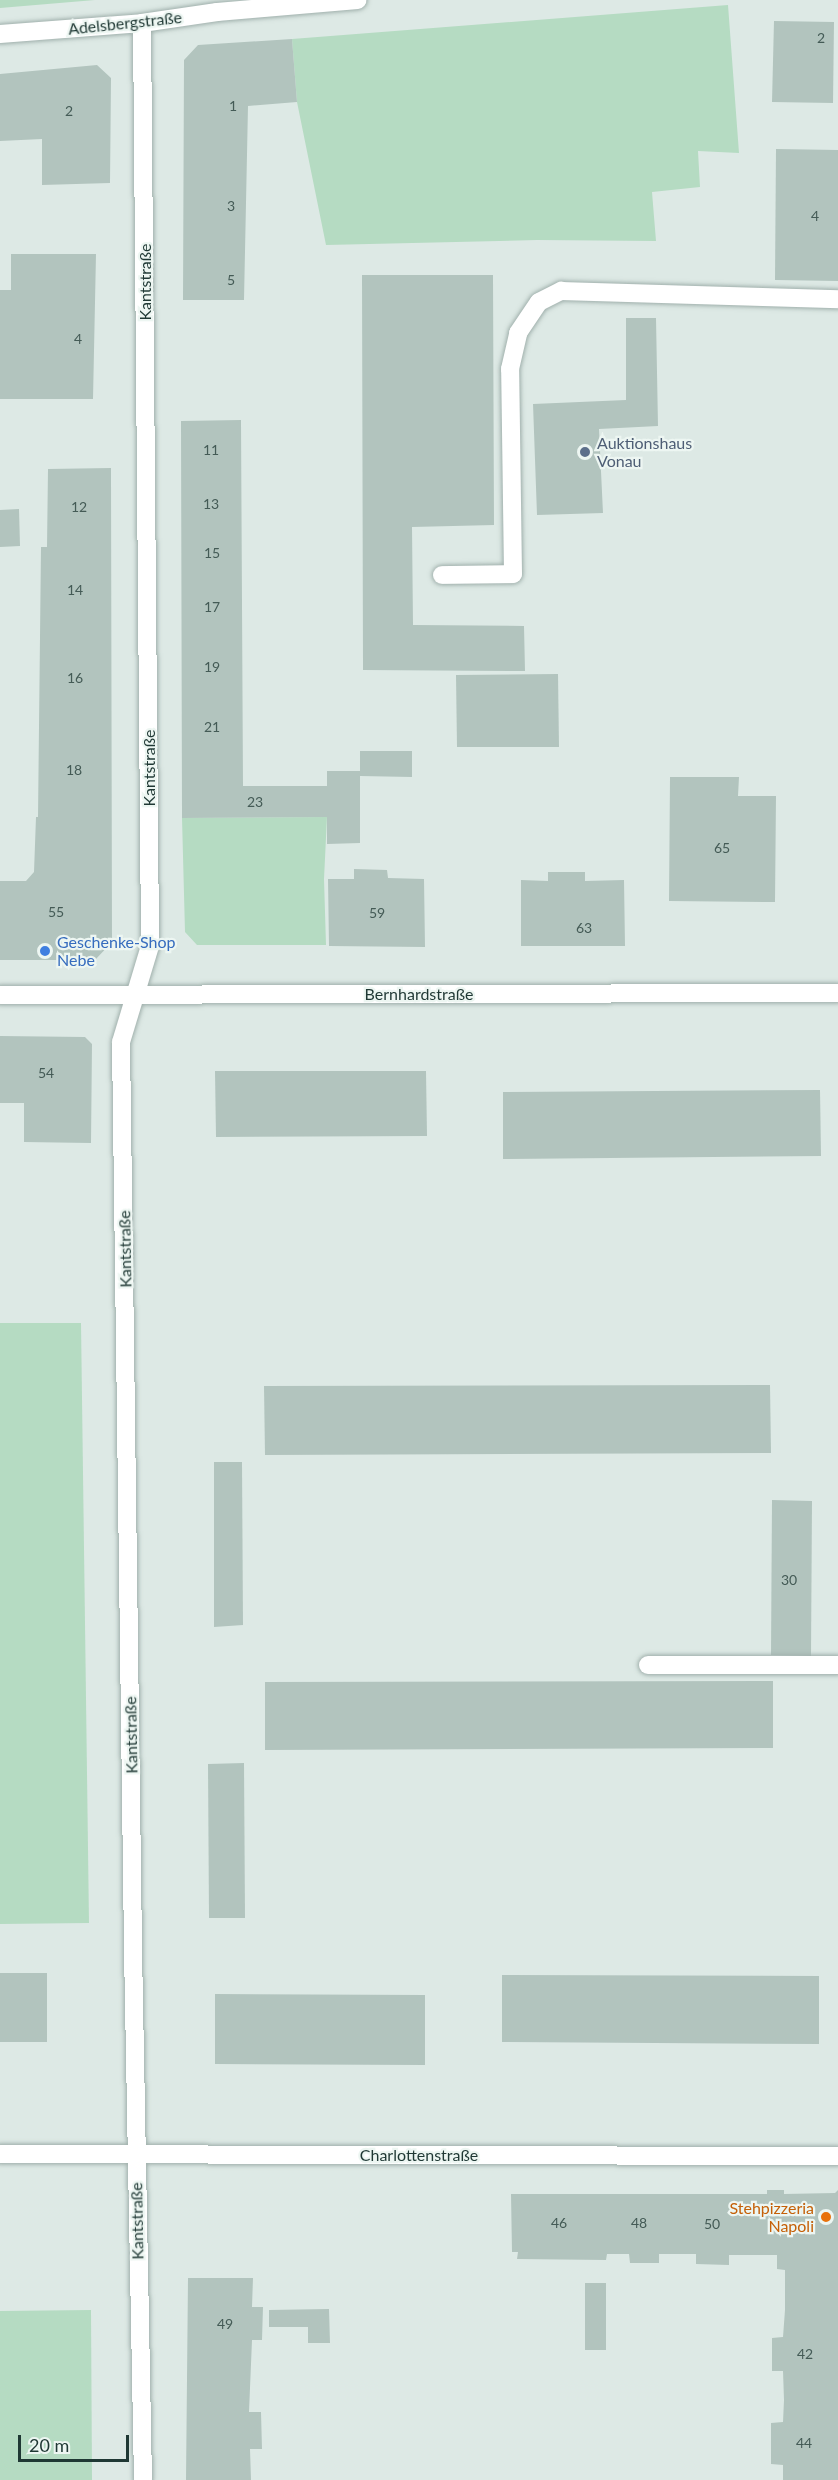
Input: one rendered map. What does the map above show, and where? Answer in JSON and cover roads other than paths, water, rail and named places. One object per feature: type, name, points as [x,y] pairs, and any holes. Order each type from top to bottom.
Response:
[{"type":"street","name":"Adelsbergstraße","points":[[0,34],[142,23],[217,12],[357,0]]},
{"type":"street","name":"Kantstraße","points":[[142,23],[150,946],[122,1042],[136,2154],[143,2480]]},
{"type":"street","points":[[442,575],[513,574],[510,369],[518,333],[539,302],[561,291],[838,299]]},
{"type":"street","name":"Bernhardstraße","points":[[0,995],[838,993]]},
{"type":"street","points":[[648,1665],[838,1665]]},
{"type":"street","name":"Charlottenstraße","points":[[0,2154],[838,2156]]},
{"type":"place","name":"Auktionshaus Vonau","points":[[585,452]]},
{"type":"place","name":"Geschenke-Shop Nebe","points":[[45,951]]},
{"type":"place","name":"Stehpizzeria Napoli","points":[[826,2217]]}]
